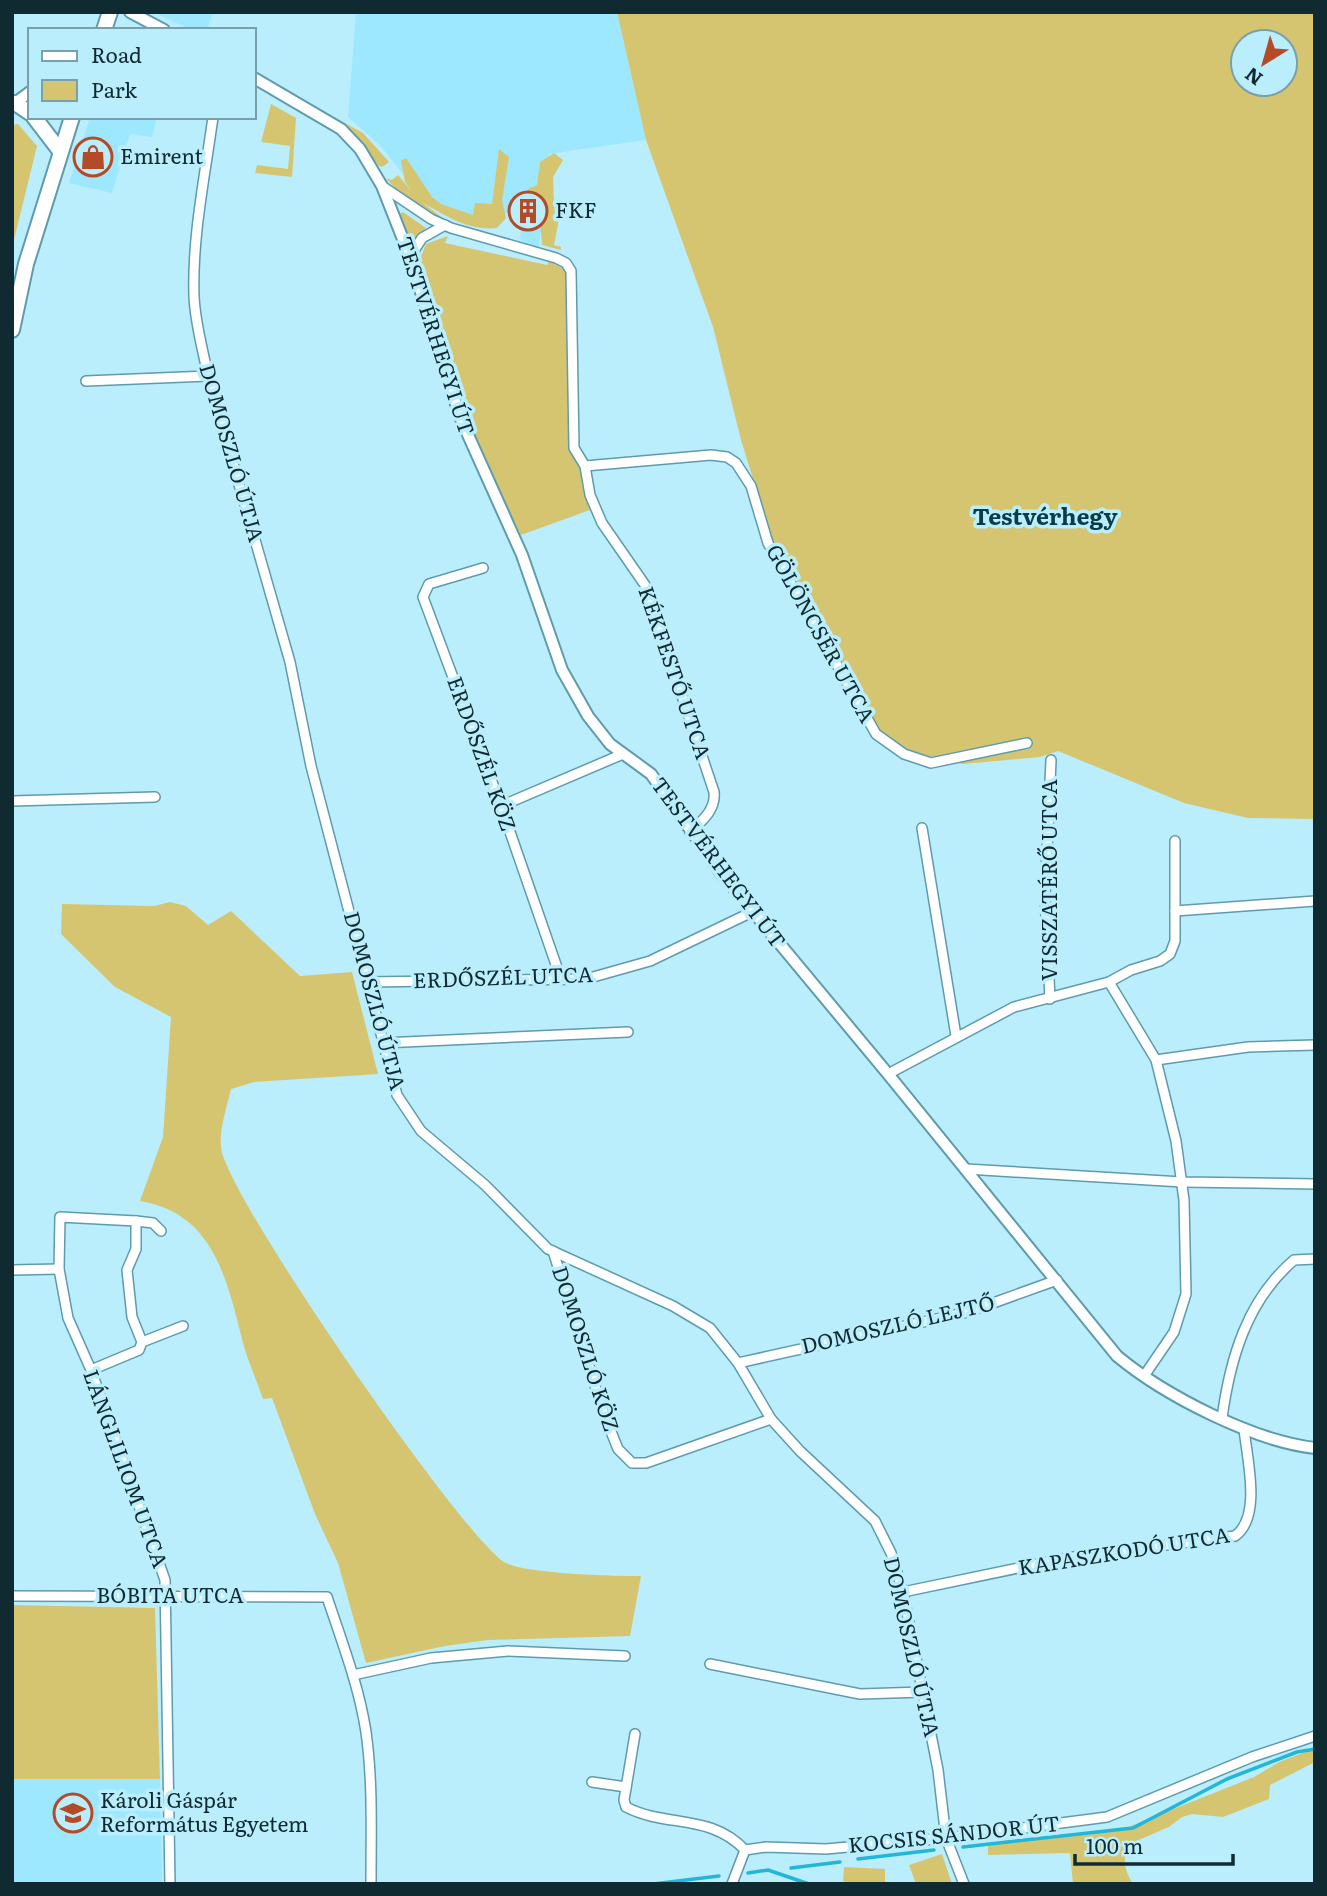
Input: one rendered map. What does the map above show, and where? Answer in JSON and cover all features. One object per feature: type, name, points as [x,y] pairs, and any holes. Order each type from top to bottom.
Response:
[{"type":"main road","points":[[38,119],[60,151]]},
{"type":"main road","points":[[12,330],[26,264],[71,119]]},
{"type":"street","points":[[130,12],[160,28]]},
{"type":"street","name":"TESTVÉRHEGYI ÚT","points":[[256,79],[341,129],[359,149],[382,186],[410,257],[450,393],[517,543],[562,670],[598,731],[651,774],[690,832],[752,912],[888,1074],[1117,1356],[1144,1376],[1244,1429],[1263,1437],[1315,1448]]},
{"type":"street","name":"DOMOSZLÓ ÚTJA","points":[[213,119],[194,272],[195,310],[208,376],[290,662],[310,766],[397,1095],[415,1124],[485,1185],[552,1251],[586,1264],[710,1328],[738,1363],[771,1419],[800,1451],[875,1521],[891,1553],[903,1592],[938,1770],[946,1838],[964,1884]]},
{"type":"street","name":"KÉKFESTŐ UTCA","points":[[382,186],[445,225],[556,258],[568,266],[573,276],[573,442],[585,466],[590,495],[602,523],[645,585],[714,792],[715,802],[708,815],[690,832]]},
{"type":"street","points":[[410,257],[428,233],[445,225]]},
{"type":"street","points":[[86,381],[208,376]]},
{"type":"street","name":"GÖLÖNCSÉR UTCA","points":[[585,466],[710,454],[727,457],[736,463],[751,486],[768,543],[876,734],[904,754],[931,762],[1027,743]]},
{"type":"street","name":"ERDŐSZÉL KÖZ","points":[[484,568],[429,584],[423,597],[501,806],[561,979]]},
{"type":"street","points":[[501,806],[624,754]]},
{"type":"street","name":"VISSZATÉRŐ UTCA","points":[[1050,999],[1045,896],[1051,760]]},
{"type":"street","points":[[12,802],[155,797]]},
{"type":"street","points":[[922,828],[956,1036]]},
{"type":"street","points":[[1175,841],[1175,911],[1315,901]]},
{"type":"street","name":"VISSZATÉRŐ UTCA","points":[[888,1074],[1014,1007],[1109,982],[1132,970],[1160,961],[1170,954],[1175,941],[1175,911]]},
{"type":"street","name":"ERDŐSZÉL UTCA","points":[[367,982],[599,977],[650,961],[752,912]]},
{"type":"street","points":[[1109,982],[1156,1060],[1176,1141],[1182,1182],[1186,1294],[1174,1332],[1144,1376]]},
{"type":"street","points":[[382,1043],[628,1032]]},
{"type":"street","points":[[1156,1060],[1248,1047],[1315,1045]]},
{"type":"street","points":[[966,1169],[1182,1182],[1315,1184]]},
{"type":"street","name":"LÁNGLILIOM UTCA","points":[[136,1221],[60,1217],[59,1269],[68,1318],[91,1370],[165,1580],[170,1884]]},
{"type":"street","points":[[91,1370],[139,1350],[142,1342],[132,1317],[127,1270],[136,1249],[136,1221],[153,1223],[161,1231]]},
{"type":"street","name":"DOMOSZLÓ KÖZ","points":[[552,1251],[604,1414],[618,1449],[628,1460],[646,1463],[771,1419]]},
{"type":"street","points":[[1222,1418],[1236,1348],[1258,1301],[1294,1260],[1315,1258]]},
{"type":"street","points":[[12,1270],[59,1269]]},
{"type":"street","name":"DOMOSZLÓ LEJTŐ","points":[[738,1363],[968,1312],[1057,1280]]},
{"type":"street","points":[[142,1342],[183,1326]]},
{"type":"street","name":"KAPASZKODÓ UTCA","points":[[903,1592],[1066,1558],[1235,1536],[1247,1525],[1251,1511],[1244,1429]]},
{"type":"street","name":"BÓBITA UTCA","points":[[12,1596],[327,1597],[353,1675]]},
{"type":"street","points":[[371,1884],[369,1764],[353,1675],[431,1658],[508,1651],[625,1656]]},
{"type":"street","points":[[710,1664],[860,1694],[923,1692]]},
{"type":"street","points":[[635,1734],[624,1805],[641,1812],[712,1827],[732,1837],[745,1850],[732,1884]]},
{"type":"street","name":"KOCSIS SÁNDOR ÚT","points":[[745,1850],[766,1847],[826,1849],[946,1838],[1107,1817],[1252,1757],[1315,1736]]},
{"type":"street","points":[[592,1782],[626,1787]]},
{"type":"shaded area","points":[[153,12],[213,12],[208,28],[187,28]]},
{"type":"shaded area","points":[[356,12],[617,12],[646,140],[549,154],[539,247],[528,245],[520,239],[522,221],[518,221],[518,215],[496,212],[495,224],[425,202],[380,145],[348,117]]},
{"type":"shaded area","points":[[89,119],[156,119],[152,137],[130,134],[112,193],[69,183]]},
{"type":"shaded area","points":[[12,1779],[160,1779],[162,1884],[12,1884]]},
{"type":"green space","points":[[617,12],[1315,12],[1315,819],[1248,818],[1184,803],[1058,751],[1040,757],[963,764],[912,752],[880,731],[771,537],[741,440],[713,327],[646,140]]},
{"type":"green space","points":[[271,104],[296,118],[292,177],[255,173],[257,165],[288,169],[290,146],[261,142]]},
{"type":"green space","points":[[341,121],[363,133],[389,162],[382,167],[378,165]]},
{"type":"green space","points":[[18,124],[37,146],[12,248],[12,125]]},
{"type":"green space","points":[[499,149],[509,157],[502,200],[506,218],[497,228],[467,225],[423,203],[448,222],[414,204],[386,178],[392,180],[398,175],[412,192],[405,182],[401,161],[406,158],[432,197],[441,204],[473,215],[475,203],[492,204]]},
{"type":"green space","points":[[554,153],[563,160],[553,177],[554,203],[561,209],[554,245],[561,247],[561,250],[542,245],[538,199],[526,194],[529,188],[537,185],[540,162]]},
{"type":"green space","points":[[403,212],[426,228],[410,244],[398,215]]},
{"type":"green space","points":[[448,236],[445,243],[547,265],[549,261],[568,271],[568,338],[580,465],[590,510],[521,535],[474,440],[419,261],[426,244]]},
{"type":"green space","points":[[170,902],[186,906],[208,925],[231,911],[300,976],[352,972],[378,1074],[254,1082],[231,1089],[221,1147],[232,1177],[301,1292],[348,1362],[442,1493],[480,1539],[504,1562],[515,1566],[570,1574],[641,1576],[630,1636],[488,1640],[366,1663],[338,1563],[315,1514],[272,1398],[263,1399],[245,1350],[231,1296],[213,1253],[201,1235],[185,1219],[165,1208],[140,1201],[163,1137],[171,1017],[115,987],[61,934],[62,904],[154,906]]},
{"type":"green space","points":[[12,1605],[155,1608],[160,1779],[12,1779]]},
{"type":"green space","points":[[1315,1748],[1315,1762],[1270,1785],[1269,1799],[1223,1817],[1192,1814],[1182,1817],[1169,1827],[1129,1844],[1125,1864],[1133,1884],[1073,1884],[1070,1853],[988,1855],[988,1846],[1003,1841],[1123,1829],[1254,1777],[1279,1762]]},
{"type":"green space","points":[[942,1854],[952,1884],[916,1884],[909,1865]]},
{"type":"green space","points":[[844,1867],[885,1869],[885,1884],[851,1884],[843,1881]]},
{"type":"waterway","points":[[963,1847],[1133,1828],[1227,1779],[1297,1752],[1315,1749]]},
{"type":"waterway","points":[[858,1859],[934,1850]]},
{"type":"waterway","points":[[791,1868],[840,1862]]},
{"type":"waterway","points":[[748,1873],[768,1870],[809,1884]]},
{"type":"waterway","points":[[653,1884],[719,1876]]},
{"type":"place","name":"Emirent","points":[[93,157]]},
{"type":"place","name":"FKF","points":[[528,211]]},
{"type":"place","name":"Károli Gáspár Református Egyetem","points":[[73,1813]]},
{"type":"district","name":"Testvérhegy","points":[[1045,517]]}]
